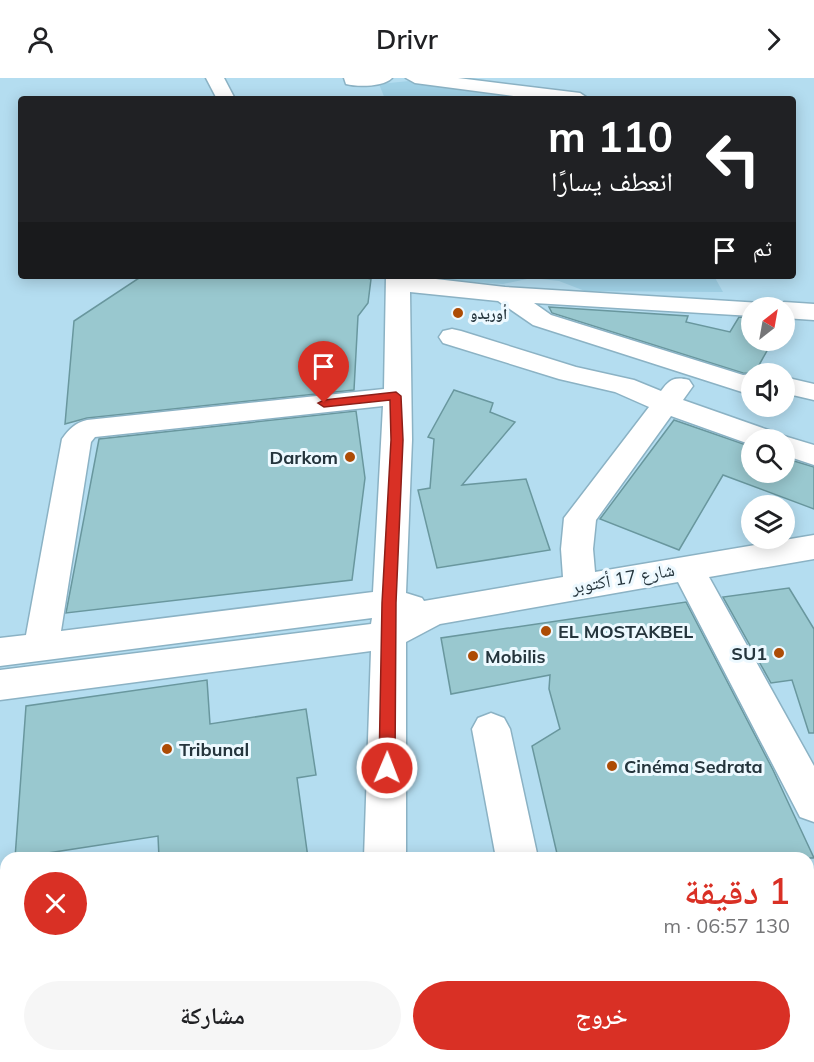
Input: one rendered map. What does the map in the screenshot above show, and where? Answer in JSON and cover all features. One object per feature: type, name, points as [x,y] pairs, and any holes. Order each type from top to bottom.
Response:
[{"type":"street","points":[[214,78],[224,96]]},
{"type":"street","points":[[360,96],[352,79],[383,78]]},
{"type":"street","points":[[415,78],[556,96]]},
{"type":"street","points":[[385,852],[389,619],[397,440],[398,279],[505,294],[741,307]]},
{"type":"street","points":[[505,294],[542,320],[741,384]]},
{"type":"street","points":[[795,311],[814,312]]},
{"type":"street","points":[[452,337],[569,373],[624,386],[741,430]]},
{"type":"street","points":[[580,586],[577,549],[580,518],[693,368]]},
{"type":"street","points":[[795,388],[814,392]]},
{"type":"street","points":[[41,647],[77,439],[87,429],[396,396]]},
{"type":"street","points":[[795,449],[814,455]]},
{"type":"street","name":"شارع 17 أكتوبر","points":[[389,619],[687,567],[814,548]]},
{"type":"street","points":[[687,567],[814,804]]},
{"type":"street","points":[[0,652],[389,619]]},
{"type":"street","points":[[0,685],[389,619]]},
{"type":"street","points":[[491,729],[516,852]]},
{"type":"shaded area","points":[[409,81],[517,96],[384,96],[379,84]]},
{"type":"shaded area","points":[[431,279],[527,279],[503,284]]},
{"type":"shaded area","points":[[541,279],[716,279],[723,292],[585,291],[559,281]]},
{"type":"building","points":[[137,279],[371,279],[368,303],[358,316],[354,390],[87,418],[65,424],[74,321]]},
{"type":"building","points":[[549,307],[688,316],[686,322],[730,332],[741,317],[741,351],[767,351],[760,363],[741,363],[741,372],[552,313]]},
{"type":"building","points":[[454,390],[493,403],[490,412],[515,422],[462,485],[526,479],[550,550],[437,568],[418,490],[430,488],[434,439],[428,437]]},
{"type":"building","points":[[356,411],[365,478],[352,580],[66,613],[99,439]]},
{"type":"building","points":[[674,420],[741,443],[741,482],[723,475],[679,550],[600,519]]},
{"type":"building","points":[[795,461],[814,467],[814,509],[795,502],[795,495],[777,495],[744,483],[795,483]]},
{"type":"building","name":"SU1","points":[[789,588],[814,629],[814,733],[809,733],[792,680],[771,683],[723,597]]},
{"type":"building","points":[[686,602],[773,770],[811,852],[557,852],[532,746],[560,729],[549,689],[550,675],[451,694],[441,638]]},
{"type":"building","name":"Tribunal","points":[[207,680],[210,724],[306,709],[316,775],[297,778],[307,852],[159,852],[158,836],[54,852],[15,852],[26,706]]},
{"type":"place","name":"أوريدو","points":[[458,313]]},
{"type":"place","name":"Darkom","points":[[350,457]]},
{"type":"place","name":"EL MOSTAKBEL","points":[[546,631]]},
{"type":"place","name":"SU1","points":[[779,653]]},
{"type":"place","name":"Mobilis","points":[[473,656]]},
{"type":"place","name":"Tribunal","points":[[167,749]]},
{"type":"place","name":"Cinéma Sedrata","points":[[612,766]]},
{"type":"route","points":[[324,403],[396,396],[397,440],[389,603],[387,768]]}]
